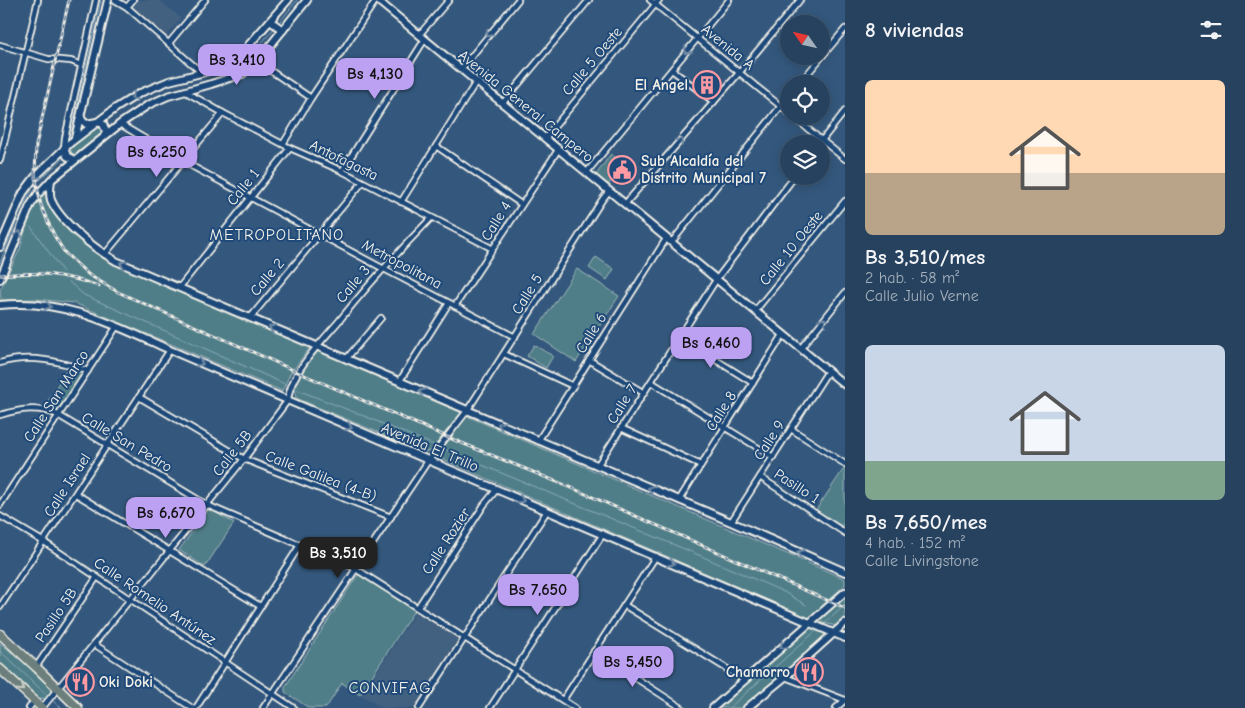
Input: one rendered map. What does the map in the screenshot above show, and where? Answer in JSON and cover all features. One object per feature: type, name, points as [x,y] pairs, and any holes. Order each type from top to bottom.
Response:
[{"type":"highway","points":[[0,634],[78,708]]},
{"type":"highway","points":[[0,669],[42,708]]},
{"type":"main road","points":[[75,138],[108,0]]},
{"type":"main road","points":[[0,247],[23,193],[35,177],[75,138],[128,100],[152,88],[169,81],[227,66],[272,22],[288,0]]},
{"type":"main road","points":[[0,279],[30,206],[51,180],[136,112],[155,102],[248,71],[281,29],[308,0]]},
{"type":"main road","name":"Avenida General Campero","points":[[376,0],[783,335],[844,382]]},
{"type":"main road","points":[[272,22],[281,29]]},
{"type":"main road","points":[[227,66],[233,77]]},
{"type":"main road","points":[[152,88],[149,97],[155,102]]},
{"type":"main road","points":[[81,116],[86,124],[97,122],[103,124],[105,127],[103,137]]},
{"type":"main road","points":[[64,148],[66,156],[75,160]]},
{"type":"main road","points":[[51,180],[51,199],[62,216],[89,243],[116,261],[845,572]]},
{"type":"main road","name":"Avenida El Trillo","points":[[0,305],[18,303],[37,304],[80,312],[117,326],[845,638]]},
{"type":"main road","points":[[713,708],[797,634],[811,624],[845,592]]},
{"type":"main road","points":[[795,617],[798,628],[797,634]]},
{"type":"main road","points":[[747,708],[845,623]]},
{"type":"street","points":[[0,160],[38,0]]},
{"type":"street","points":[[64,148],[96,0]]},
{"type":"street","points":[[115,0],[127,7],[202,73]]},
{"type":"street","points":[[127,7],[132,0]]},
{"type":"street","points":[[169,43],[205,0]]},
{"type":"street","points":[[283,144],[376,0]]},
{"type":"street","points":[[342,171],[422,37],[449,0]]},
{"type":"street","points":[[461,69],[518,0]]},
{"type":"street","points":[[502,104],[589,0]]},
{"type":"street","name":"Avenida A","points":[[650,0],[658,2],[698,39],[780,106]]},
{"type":"street","points":[[587,172],[729,0]]},
{"type":"street","points":[[625,204],[800,0]]},
{"type":"street","name":"Calle 5 Oeste","points":[[545,138],[658,2]]},
{"type":"street","points":[[807,75],[845,29]]},
{"type":"street","points":[[0,45],[48,59],[70,61],[81,65]]},
{"type":"street","points":[[256,63],[311,98]]},
{"type":"street","points":[[672,70],[714,102]]},
{"type":"street","points":[[401,202],[476,82]]},
{"type":"street","points":[[76,91],[86,93]]},
{"type":"street","name":"Antofagasta","points":[[186,92],[290,148],[342,171],[493,249]]},
{"type":"street","name":"Calle 6","points":[[538,441],[668,241],[780,106]]},
{"type":"street","points":[[826,135],[845,111]]},
{"type":"street","points":[[105,254],[184,162],[223,113]]},
{"type":"street","name":"Metropolitana","points":[[120,124],[184,162],[515,337]]},
{"type":"street","points":[[802,125],[813,135]]},
{"type":"street","points":[[436,146],[521,204]]},
{"type":"street","name":"Calle 1","points":[[179,288],[290,148]]},
{"type":"street","points":[[830,148],[845,159]]},
{"type":"street","name":"Calle 4","points":[[455,306],[558,150]]},
{"type":"street","name":"Calle 2","points":[[250,318],[362,183]]},
{"type":"street","name":"Calle 7","points":[[597,466],[716,280],[787,185]]},
{"type":"street","name":"Calle 5","points":[[263,708],[429,459],[467,411],[602,200],[609,192]]},
{"type":"street","name":"Calle 10 Oeste","points":[[755,311],[845,201]]},
{"type":"street","name":"Calle 3","points":[[317,347],[382,268],[431,218]]},
{"type":"street","points":[[801,348],[845,293]]},
{"type":"street","points":[[399,382],[449,303]]},
{"type":"street","points":[[346,359],[381,318]]},
{"type":"street","name":"Calle San Marco","points":[[0,505],[117,326]]},
{"type":"street","name":"Calle 8","points":[[679,500],[783,335]]},
{"type":"street","points":[[679,337],[753,383]]},
{"type":"street","name":"Calle 5B","points":[[42,708],[244,459],[288,400],[289,392],[298,372],[317,347]]},
{"type":"street","name":"Calle Israel","points":[[0,607],[170,350]]},
{"type":"street","points":[[504,354],[573,386]]},
{"type":"street","points":[[0,363],[35,358],[65,363],[88,371]]},
{"type":"street","points":[[590,360],[644,393]]},
{"type":"street","name":"Calle 9","points":[[731,522],[828,371]]},
{"type":"street","points":[[651,382],[773,456]]},
{"type":"street","name":"Calle Galilea (4-B)","points":[[139,397],[244,459],[391,517]]},
{"type":"street","name":"Calle San Pedro","points":[[0,415],[23,408],[50,411],[58,415],[207,505],[330,556],[356,569],[575,708]]},
{"type":"street","points":[[622,428],[701,466]]},
{"type":"street","points":[[791,429],[845,464]]},
{"type":"street","name":"Pasillo 1","points":[[760,477],[845,533]]},
{"type":"street","name":"Calle Rozier","points":[[418,607],[484,505],[497,489]]},
{"type":"street","points":[[76,494],[260,606]]},
{"type":"street","points":[[419,708],[547,511]]},
{"type":"street","name":"Calle Romelio Antúnez","points":[[0,516],[44,542],[294,708]]},
{"type":"street","points":[[490,708],[602,534]]},
{"type":"street","points":[[94,644],[194,708],[226,663],[300,545]]},
{"type":"street","points":[[563,700],[656,556]]},
{"type":"street","name":"Pasillo 5B","points":[[36,667],[97,577]]},
{"type":"street","points":[[624,605],[745,680]]},
{"type":"street","points":[[594,651],[682,708]]},
{"type":"street","points":[[785,677],[845,700],[836,708]]},
{"type":"street","points":[[29,708],[34,701]]},
{"type":"shaded area","points":[[138,0],[159,0],[181,18],[167,35],[163,36],[130,9]]},
{"type":"shaded area","points":[[416,611],[460,639],[416,708],[382,708],[362,695]]},
{"type":"green space","points":[[98,126],[102,131],[100,137],[75,156],[72,154],[71,149],[81,138]]},
{"type":"green space","points":[[612,154],[618,160],[611,168],[616,175],[608,185],[596,175]]},
{"type":"green space","points":[[45,192],[69,230],[104,259],[311,346],[290,374],[282,391],[74,303],[36,299],[1,300],[0,290],[20,249],[34,207]]},
{"type":"green space","points":[[596,257],[614,269],[607,280],[589,268]]},
{"type":"green space","points":[[577,269],[619,296],[576,362],[534,334]]},
{"type":"green space","points":[[534,345],[553,356],[546,368],[527,356]]},
{"type":"green space","points":[[319,350],[462,411],[431,451],[425,452],[296,398],[296,385],[306,366]]},
{"type":"green space","points":[[68,367],[80,371],[82,375],[60,409],[56,411],[44,408]]},
{"type":"green space","points":[[467,416],[845,579],[845,585],[809,618],[435,456]]},
{"type":"green space","points":[[845,467],[845,521],[842,526],[816,510]]},
{"type":"green space","points":[[209,509],[234,523],[205,567],[179,550]]},
{"type":"green space","points":[[361,574],[415,609],[360,695],[342,683],[326,708],[309,708],[285,692],[285,687],[357,576]]},
{"type":"green space","points":[[845,597],[845,619],[836,626],[816,621]]},
{"type":"green space","points":[[810,627],[827,634],[743,708],[719,708]]},
{"type":"green space","points":[[0,643],[50,684],[51,694],[46,699],[39,698],[0,662]]},
{"type":"waterway","points":[[71,134],[101,0]]},
{"type":"waterway","points":[[278,24],[297,0]]},
{"type":"waterway","points":[[239,67],[246,62],[275,27]]},
{"type":"waterway","points":[[40,180],[62,159]]},
{"type":"waterway","points":[[0,263],[21,210],[32,190]]},
{"type":"waterway","points":[[31,227],[63,272]]},
{"type":"waterway","points":[[69,282],[84,295],[287,385]]},
{"type":"waterway","points":[[295,389],[694,553],[784,592],[806,605]]},
{"type":"waterway","points":[[823,625],[845,605]]},
{"type":"waterway","points":[[729,708],[818,629]]},
{"type":"waterway","points":[[0,651],[49,697]]},
{"type":"waterway","points":[[52,700],[61,708]]},
{"type":"railway","points":[[69,0],[36,145],[35,177],[41,205],[55,237],[65,253],[89,275],[118,292],[302,374],[447,437],[572,488],[845,608]]},
{"type":"railway","points":[[0,275],[50,274],[99,286]]},
{"type":"place","name":"El Angel","points":[[707,85]]},
{"type":"place","name":"Sub Alcaldía del Distrito Municipal 7","points":[[622,170]]},
{"type":"place","name":"Chamorro","points":[[809,672]]},
{"type":"place","name":"Oki Doki","points":[[80,682]]},
{"type":"district","name":"METROPOLITANO","points":[[277,234]]},
{"type":"district","name":"CONVIFAG","points":[[390,687]]}]
